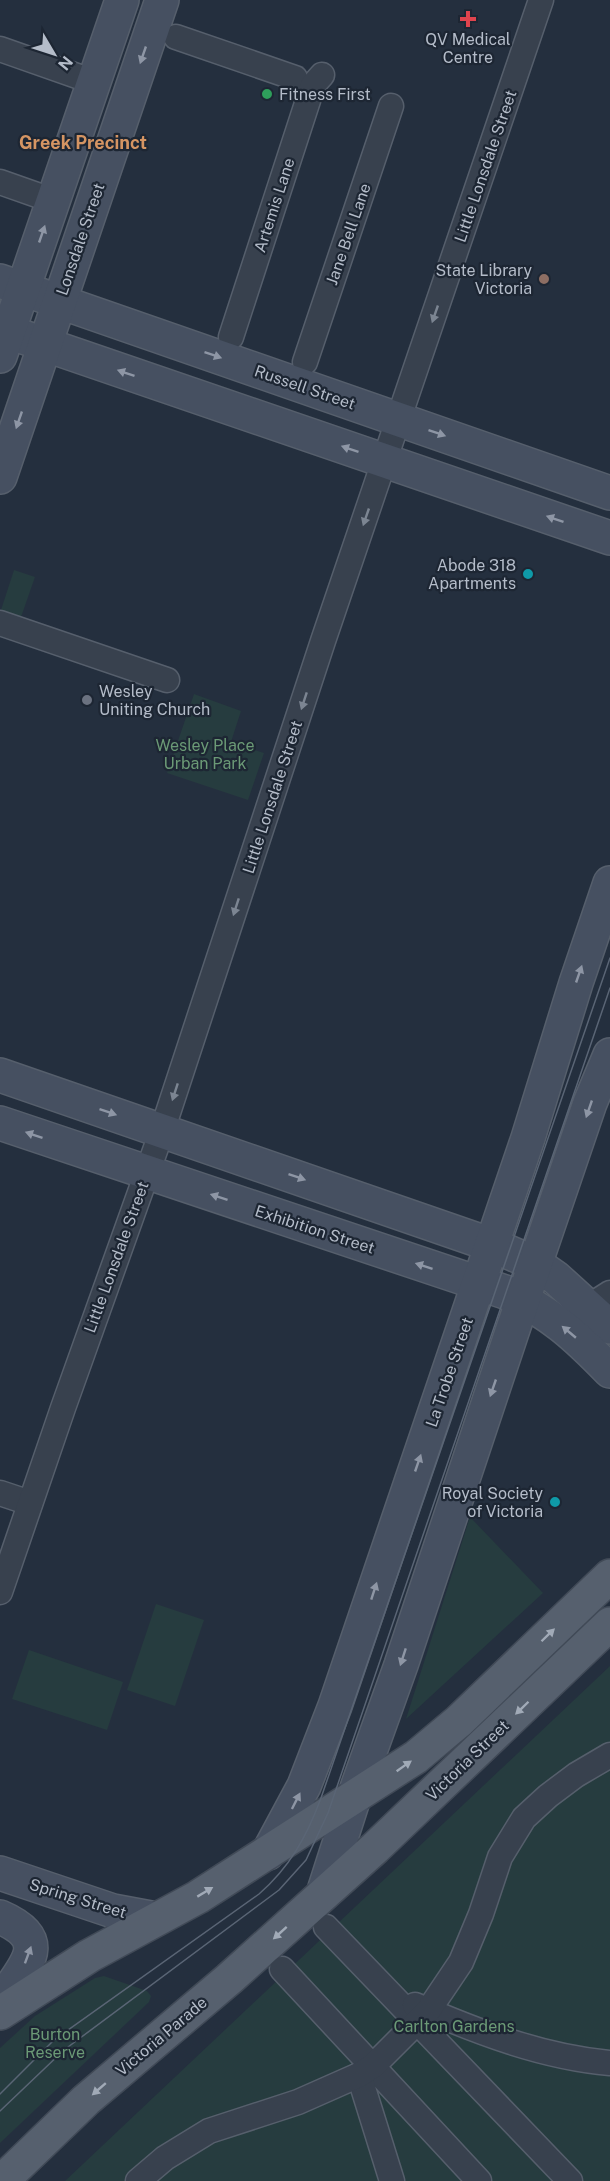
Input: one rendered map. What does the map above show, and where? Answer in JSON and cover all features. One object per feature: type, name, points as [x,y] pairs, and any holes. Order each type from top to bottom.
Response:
[{"type":"main road","name":"Victoria Street","points":[[354,1797],[398,1770],[436,1742],[610,1576]]},
{"type":"main road","name":"Victoria Street","points":[[323,1894],[375,1848],[610,1624]]},
{"type":"main road","points":[[0,2013],[57,1974],[198,1897],[354,1797]]},
{"type":"main road","name":"Victoria Parade","points":[[2,2181],[86,2100],[229,1979],[323,1894]]},
{"type":"street","points":[[122,0],[54,201],[12,285],[3,339],[44,345],[610,538]]},
{"type":"street","name":"Lonsdale Street","points":[[0,477],[162,0]]},
{"type":"street","name":"Little Lonsdale Street","points":[[0,1592],[162,1131],[314,671],[541,0]]},
{"type":"street","points":[[176,37],[295,78]]},
{"type":"street","points":[[0,49],[94,82]]},
{"type":"street","name":"Artemis Lane","points":[[231,337],[313,85],[322,75]]},
{"type":"street","name":"Jane Bell Lane","points":[[305,362],[391,106]]},
{"type":"street","points":[[0,182],[54,201]]},
{"type":"street","name":"Russell Street","points":[[12,285],[610,493]]},
{"type":"street","points":[[165,386],[179,343]]},
{"type":"street","points":[[0,376],[30,387]]},
{"type":"street","points":[[0,623],[167,681]]},
{"type":"street","name":"La Trobe Street","points":[[268,1853],[304,1786],[331,1715],[492,1245],[610,883]]},
{"type":"street","points":[[323,1894],[590,1103],[610,1054]]},
{"type":"street","points":[[0,1112],[6,1077],[492,1245],[536,1264],[603,1309]]},
{"type":"street","name":"Exhibition Street","points":[[0,1123],[479,1283],[523,1300],[557,1322],[610,1371]]},
{"type":"street","points":[[185,1186],[201,1144]]},
{"type":"street","points":[[0,1493],[30,1503]]},
{"type":"street","points":[[138,2181],[165,2158],[209,2131],[298,2102],[366,2070],[422,2017],[460,1962],[481,1914],[500,1857],[524,1818],[576,1775],[610,1755]]},
{"type":"street","name":"Spring Street","points":[[0,1874],[113,1911],[156,1919]]},
{"type":"street","points":[[0,1917],[26,1932],[32,1945],[27,1961],[0,2003]]},
{"type":"street","points":[[326,1927],[394,1996],[422,2017],[570,2181]]},
{"type":"street","points":[[282,1969],[366,2070],[479,2181]]},
{"type":"street","points":[[422,2017],[539,2051],[579,2060],[610,2063]]},
{"type":"street","points":[[366,2070],[392,2181]]},
{"type":"green space","points":[[14,570],[35,577],[20,620],[0,613]]},
{"type":"green space","name":"Wesley Place Urban Park","points":[[194,694],[241,711],[231,742],[264,753],[248,800],[167,773]]},
{"type":"green space","points":[[470,1517],[543,1593],[406,1719]]},
{"type":"green space","points":[[156,1604],[204,1620],[175,1706],[127,1690]]},
{"type":"green space","points":[[29,1650],[123,1682],[107,1730],[12,1699]]},
{"type":"green space","name":"Carlton Gardens","points":[[610,1666],[610,2181],[65,2181]]},
{"type":"green space","name":"Burton Reserve","points":[[104,1976],[147,1991],[151,1996],[149,2002],[0,2143],[0,2048],[35,2016],[95,1978]]},
{"type":"tram line","points":[[0,2094],[54,2040],[259,1894],[289,1862],[310,1825],[610,958]]},
{"type":"tram line","points":[[0,2111],[64,2050],[279,1890],[306,1860],[328,1813],[610,988]]},
{"type":"place","name":"QV Medical Centre","points":[[468,19]]},
{"type":"place","name":"Fitness First","points":[[267,94]]},
{"type":"place","name":"State Library Victoria","points":[[544,279]]},
{"type":"place","name":"Abode 318 Apartments","points":[[528,574]]},
{"type":"place","name":"Wesley Uniting Church","points":[[87,700]]},
{"type":"place","name":"Royal Society of Victoria","points":[[555,1502]]},
{"type":"district","name":"Greek Precinct","points":[[83,143]]}]
